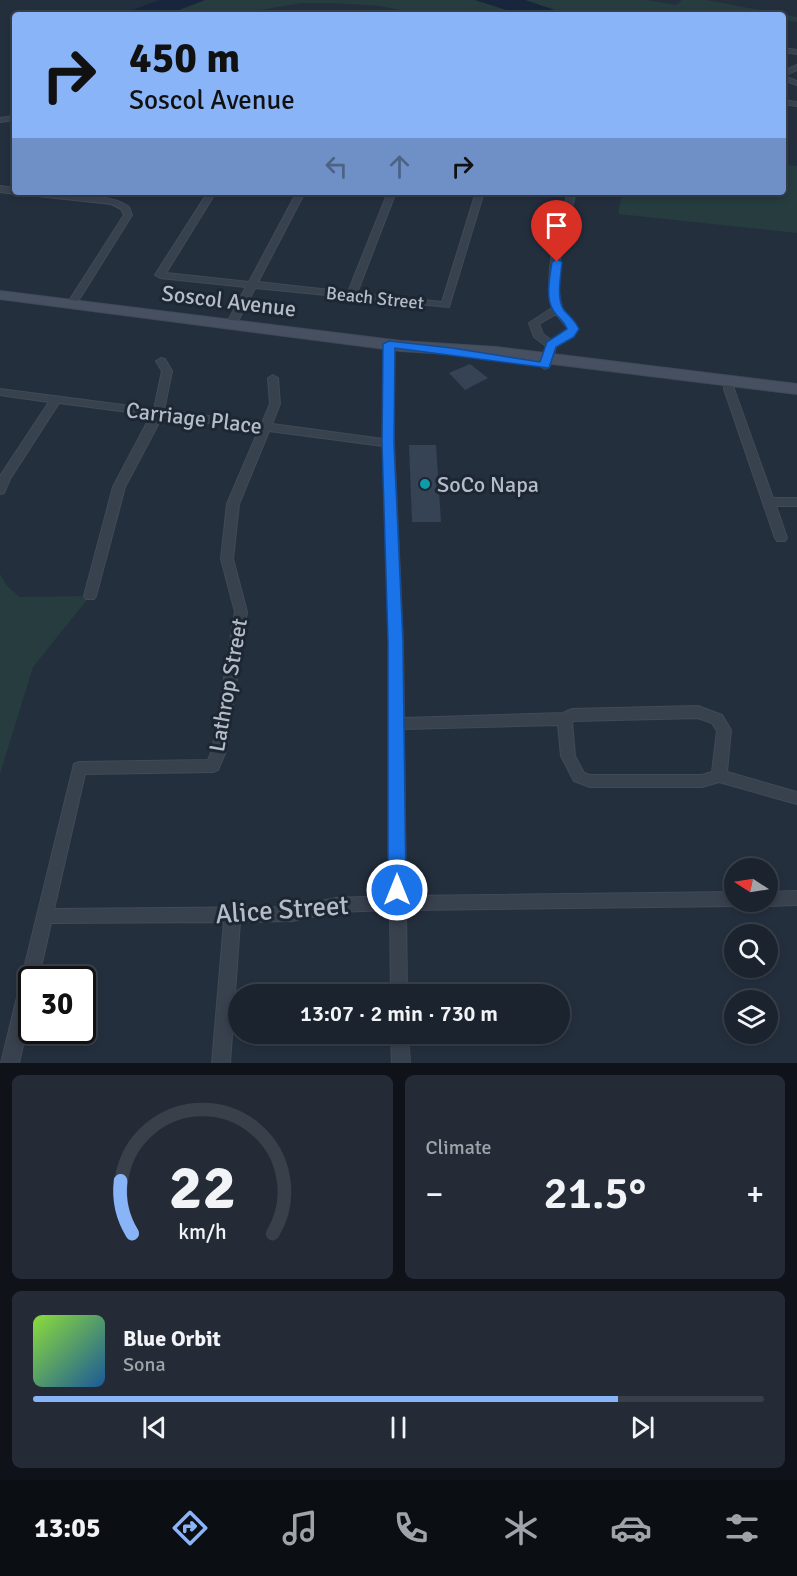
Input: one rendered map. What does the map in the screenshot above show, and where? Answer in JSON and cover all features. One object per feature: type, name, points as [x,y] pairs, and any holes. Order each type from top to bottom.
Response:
[{"type":"main road","name":"Soscol Avenue","points":[[0,295],[389,344],[452,351],[548,356],[797,397]]},
{"type":"main road","name":"Soscol Avenue","points":[[730,385],[797,389]]},
{"type":"street","points":[[54,195],[113,202],[125,207],[128,215],[72,304]]},
{"type":"street","name":"Beach Street","points":[[210,195],[160,274],[446,305],[479,195]]},
{"type":"street","points":[[232,323],[299,195]]},
{"type":"street","points":[[351,295],[391,195]]},
{"type":"street","points":[[557,309],[534,323],[548,356],[573,329],[570,322],[557,309],[556,273],[571,195]]},
{"type":"street","points":[[389,344],[388,443],[397,724],[399,984]]},
{"type":"street","points":[[90,596],[119,487],[158,413],[166,371],[161,361]]},
{"type":"street","points":[[267,427],[275,404],[273,378]]},
{"type":"street","points":[[730,385],[781,538]]},
{"type":"street","name":"Carriage Place","points":[[0,392],[388,443]]},
{"type":"street","points":[[0,490],[4,479],[56,399]]},
{"type":"street","name":"Lathrop Street","points":[[10,1063],[79,768],[213,766],[219,751],[241,612],[227,559],[233,504],[267,427]]},
{"type":"street","points":[[769,502],[797,502]]},
{"type":"street","points":[[397,724],[565,719],[572,715],[698,712],[717,719],[724,730],[719,776]]},
{"type":"street","points":[[565,719],[568,756],[579,777],[590,781],[702,781],[719,776],[797,798]]},
{"type":"street","points":[[778,898],[797,898]]},
{"type":"street","name":"Alice Street","points":[[44,916],[292,914],[336,905],[397,903],[724,899]]},
{"type":"street","points":[[221,1063],[233,915]]},
{"type":"street","points":[[400,1044],[401,1063]]},
{"type":"green space","points":[[205,0],[475,0],[513,12],[410,12],[379,6],[301,3],[250,12],[173,12]]},
{"type":"green space","points":[[525,0],[646,0],[676,5],[682,0],[706,0],[770,12],[560,12]]},
{"type":"green space","points":[[786,15],[797,17],[797,22],[786,20]]},
{"type":"green space","points":[[786,165],[797,166],[797,233],[618,214],[621,195],[786,195]]},
{"type":"green space","points":[[0,574],[7,586],[20,597],[90,596],[33,667],[0,774]]},
{"type":"water","points":[[159,0],[205,0],[173,12],[128,12]]},
{"type":"water","points":[[475,0],[525,0],[560,12],[513,12]]},
{"type":"building","points":[[470,364],[488,378],[465,390],[449,373]]},
{"type":"building","name":"SoCo Napa","points":[[409,445],[436,445],[441,522],[412,522]]},
{"type":"place","name":"SoCo Napa","points":[[425,484]]},
{"type":"route","points":[[397,890],[396,642],[390,548],[387,352],[389,344],[452,351],[495,360],[545,366],[551,345],[570,334],[573,329],[570,322],[557,309],[554,283],[557,262]]}]
